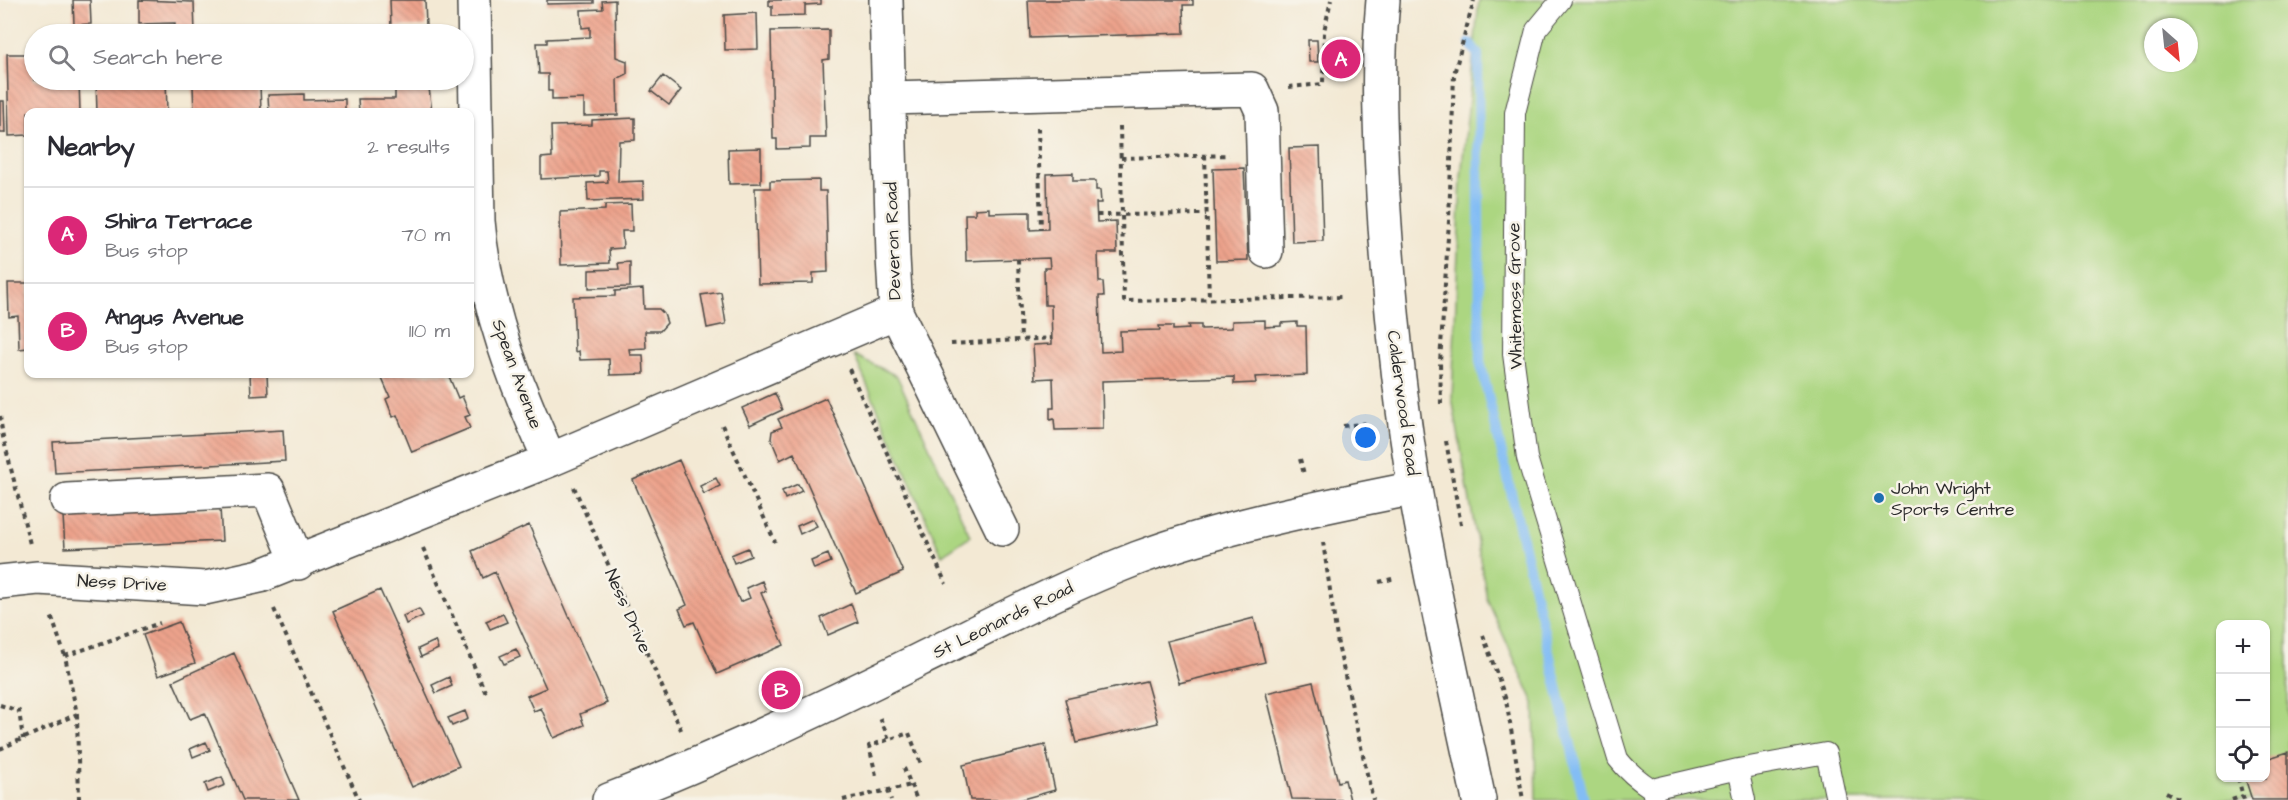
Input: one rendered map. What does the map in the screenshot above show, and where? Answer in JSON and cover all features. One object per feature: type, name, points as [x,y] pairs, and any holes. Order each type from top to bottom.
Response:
[{"type":"street","name":"Spean Avenue","points":[[474,0],[474,221],[499,333],[522,398],[555,458]]},
{"type":"street","name":"Deveron Road","points":[[886,0],[896,312],[1002,529]]},
{"type":"street","name":"Calderwood Road","points":[[1383,0],[1379,48],[1379,100],[1386,248],[1400,395],[1415,488],[1479,800]]},
{"type":"street","points":[[888,98],[1252,89],[1262,111],[1266,251]]},
{"type":"street","name":"Ness Drive","points":[[0,582],[38,578],[205,588],[260,576],[298,563],[555,458],[896,312]]},
{"type":"street","name":"St Leonards Road","points":[[609,800],[700,764],[859,690],[1038,602],[1136,559],[1203,536],[1311,509],[1415,488]]},
{"type":"street","points":[[67,500],[268,490],[298,563]]},
{"type":"lane","name":"Whitemoss Grove","points":[[1561,0],[1536,30],[1515,113],[1513,354],[1527,458],[1618,759],[1627,771],[1653,794]]},
{"type":"lane","points":[[1653,794],[1738,769],[1827,753],[1836,800]]},
{"type":"lane","points":[[1738,769],[1745,800]]},
{"type":"path","points":[[1323,84],[1324,31],[1331,0]]},
{"type":"path","points":[[1441,415],[1440,362],[1449,221],[1454,74],[1473,0]]},
{"type":"path","points":[[1119,92],[1124,301],[1344,297]]},
{"type":"path","points":[[1036,94],[1041,229]]},
{"type":"path","points":[[1205,155],[1209,299]]},
{"type":"path","points":[[1121,158],[1263,155]]},
{"type":"path","points":[[1097,214],[1206,214]]},
{"type":"path","points":[[1017,259],[1021,340]]},
{"type":"path","points":[[837,338],[842,354],[946,584]]},
{"type":"path","points":[[913,347],[1052,338]]},
{"type":"path","points":[[708,393],[775,542]]},
{"type":"path","points":[[0,416],[3,437],[38,578],[65,656],[77,714],[79,800]]},
{"type":"path","points":[[1446,437],[1461,528]]},
{"type":"path","name":"Ness Drive","points":[[555,458],[679,726],[700,764]]},
{"type":"path","points":[[410,517],[488,696]]},
{"type":"path","points":[[1327,575],[1338,645],[1373,800]]},
{"type":"path","points":[[260,576],[359,800]]},
{"type":"path","name":"Ness Drive","points":[[65,656],[163,622]]},
{"type":"path","points":[[1480,627],[1506,700],[1522,800]]},
{"type":"path","points":[[0,705],[19,711],[23,739]]},
{"type":"path","points":[[0,749],[77,714]]},
{"type":"path","points":[[876,775],[869,746],[909,733],[921,765]]},
{"type":"path","points":[[904,768],[917,800]]},
{"type":"path","points":[[2232,800],[2244,798],[2239,782]]},
{"type":"path","points":[[843,800],[911,785]]},
{"type":"path","points":[[888,790],[891,800]]},
{"type":"path","points":[[2166,792],[2181,800]]},
{"type":"green space","name":"John Wright Sports Centre","points":[[1479,0],[2288,0],[2288,800],[1536,800],[1534,703],[1487,599],[1452,398],[1461,177]]},
{"type":"green space","points":[[854,355],[897,376],[970,536],[942,555]]},
{"type":"building","points":[[73,0],[90,0],[91,24],[74,24]]},
{"type":"building","points":[[139,0],[194,2],[195,24],[139,24]]},
{"type":"building","points":[[390,0],[425,0],[426,24],[391,24]]},
{"type":"building","points":[[547,0],[594,0],[594,3],[547,4]]},
{"type":"building","points":[[615,0],[616,57],[627,61],[627,74],[617,79],[618,115],[584,116],[584,99],[552,100],[552,91],[548,91],[548,74],[539,74],[537,43],[547,43],[547,39],[590,37],[590,27],[582,28],[581,10],[603,9],[602,1]]},
{"type":"building","points":[[769,0],[821,0],[821,4],[805,5],[805,15],[772,16],[772,6],[769,6]]},
{"type":"building","points":[[1028,0],[1193,0],[1193,5],[1183,5],[1184,33],[1030,38]]},
{"type":"building","points":[[757,13],[758,49],[725,50],[724,15]]},
{"type":"building","points":[[829,30],[829,59],[823,60],[826,138],[810,138],[810,148],[777,149],[777,139],[773,139],[771,31]]},
{"type":"building","points":[[1308,40],[1317,40],[1318,62],[1309,62]]},
{"type":"building","points":[[7,54],[24,54],[24,90],[79,90],[80,108],[24,108],[24,135],[9,136]]},
{"type":"building","points":[[663,76],[681,90],[669,105],[651,91]]},
{"type":"building","points":[[96,90],[166,90],[167,108],[97,108]]},
{"type":"building","points":[[193,90],[260,90],[261,108],[194,108]]},
{"type":"building","points":[[395,90],[429,90],[432,108],[359,108],[358,99],[395,99]]},
{"type":"building","points":[[304,94],[304,100],[345,99],[345,108],[269,108],[268,95]]},
{"type":"building","points":[[0,101],[4,101],[5,133],[0,133]]},
{"type":"building","points":[[635,118],[635,140],[619,141],[618,182],[643,181],[644,199],[588,201],[587,183],[608,182],[607,171],[599,171],[599,176],[541,179],[541,158],[552,157],[551,126],[592,125],[592,120]]},
{"type":"building","points":[[1320,147],[1323,241],[1292,242],[1289,148]]},
{"type":"building","points":[[761,148],[761,183],[729,184],[728,149]]},
{"type":"building","points":[[1244,168],[1248,260],[1216,261],[1213,169]]},
{"type":"building","points":[[1073,173],[1073,181],[1096,181],[1096,190],[1100,190],[1101,203],[1096,203],[1097,222],[1116,221],[1117,253],[1098,253],[1099,282],[1103,282],[1104,296],[1099,296],[1101,352],[1121,351],[1120,331],[1160,330],[1159,326],[1173,326],[1173,330],[1189,329],[1188,325],[1201,325],[1201,329],[1232,328],[1232,321],[1265,320],[1265,327],[1297,322],[1297,326],[1306,326],[1307,375],[1255,377],[1256,383],[1234,384],[1234,377],[1102,381],[1103,429],[1055,430],[1054,419],[1050,420],[1050,408],[1054,408],[1053,378],[1035,379],[1033,345],[1052,344],[1051,305],[1045,305],[1044,268],[1050,268],[1049,258],[966,261],[965,214],[975,214],[975,209],[989,208],[989,213],[1030,212],[1030,230],[1048,229],[1047,174]]},
{"type":"building","points":[[819,180],[819,191],[826,191],[828,272],[813,273],[813,283],[758,284],[755,188],[770,188],[770,181]]},
{"type":"building","points":[[631,204],[632,231],[622,231],[623,248],[609,249],[610,263],[561,265],[560,212],[605,210],[605,205]]},
{"type":"building","points":[[630,262],[630,287],[589,288],[589,270],[619,269],[618,263]]},
{"type":"building","points":[[8,283],[24,283],[24,348],[19,349],[18,316],[9,317]]},
{"type":"building","points":[[643,289],[644,309],[659,309],[664,314],[667,323],[660,331],[645,331],[646,348],[629,349],[630,355],[643,355],[644,374],[610,375],[609,359],[580,360],[579,351],[575,352],[573,297],[615,296],[615,291]]},
{"type":"building","points":[[721,292],[726,324],[707,328],[701,295]]},
{"type":"building","points":[[250,378],[267,378],[268,395],[251,396]]},
{"type":"building","points":[[382,378],[450,378],[458,398],[462,396],[470,415],[465,417],[470,428],[412,452],[397,415],[393,417],[386,399],[390,397]]},
{"type":"building","points":[[775,393],[782,410],[750,425],[742,408]]},
{"type":"building","points":[[826,398],[903,572],[856,593],[794,453],[780,460],[771,439],[772,431],[782,427],[778,419]]},
{"type":"building","points":[[283,430],[285,461],[55,473],[53,442]]},
{"type":"building","points":[[679,460],[740,602],[750,598],[746,588],[762,581],[766,591],[761,593],[784,645],[717,674],[694,622],[686,625],[679,609],[687,605],[633,480]]},
{"type":"building","points":[[716,478],[720,486],[704,494],[700,486]]},
{"type":"building","points":[[798,484],[802,491],[785,499],[782,491]]},
{"type":"building","points":[[220,508],[222,541],[65,548],[63,516]]},
{"type":"building","points":[[813,519],[817,526],[800,534],[797,526]]},
{"type":"building","points":[[529,525],[607,703],[580,714],[584,725],[554,738],[541,708],[534,711],[527,696],[546,688],[495,572],[483,578],[472,551]]},
{"type":"building","points":[[748,548],[751,556],[734,563],[731,555]]},
{"type":"building","points":[[828,554],[831,562],[814,569],[811,561]]},
{"type":"building","points":[[380,590],[459,766],[412,787],[333,611]]},
{"type":"building","points":[[851,604],[858,622],[828,635],[821,618]]},
{"type":"building","points":[[419,609],[423,616],[406,624],[403,616]]},
{"type":"building","points":[[503,614],[507,622],[490,629],[486,621]]},
{"type":"building","points":[[1254,618],[1265,662],[1179,683],[1167,641]]},
{"type":"building","points":[[179,622],[195,663],[158,676],[143,635]]},
{"type":"building","points":[[435,641],[438,649],[421,657],[418,649]]},
{"type":"building","points":[[516,649],[520,657],[504,664],[500,656]]},
{"type":"building","points":[[234,653],[299,800],[243,800],[205,713],[190,719],[173,681]]},
{"type":"building","points":[[449,677],[452,686],[436,693],[432,685]]},
{"type":"building","points":[[1146,681],[1158,723],[1076,743],[1065,699]]},
{"type":"building","points":[[1313,682],[1338,782],[1345,780],[1350,800],[1292,799],[1266,693]]},
{"type":"building","points":[[465,711],[468,719],[452,726],[448,718]]},
{"type":"building","points":[[206,742],[210,750],[193,757],[190,749]]},
{"type":"building","points":[[1045,745],[1055,790],[1019,800],[970,800],[963,765]]},
{"type":"building","points":[[2288,752],[2288,800],[2252,800],[2246,782],[2270,782],[2270,758]]},
{"type":"building","points":[[222,777],[225,785],[208,792],[205,784]]},
{"type":"waterway","points":[[1470,43],[1478,54],[1480,361],[1584,800]]},
{"type":"place","name":"Shira Terrace","points":[[1341,59]]},
{"type":"place","name":"John Wright Sports Centre","points":[[1879,498]]},
{"type":"place","name":"Angus Avenue","points":[[781,690]]}]
